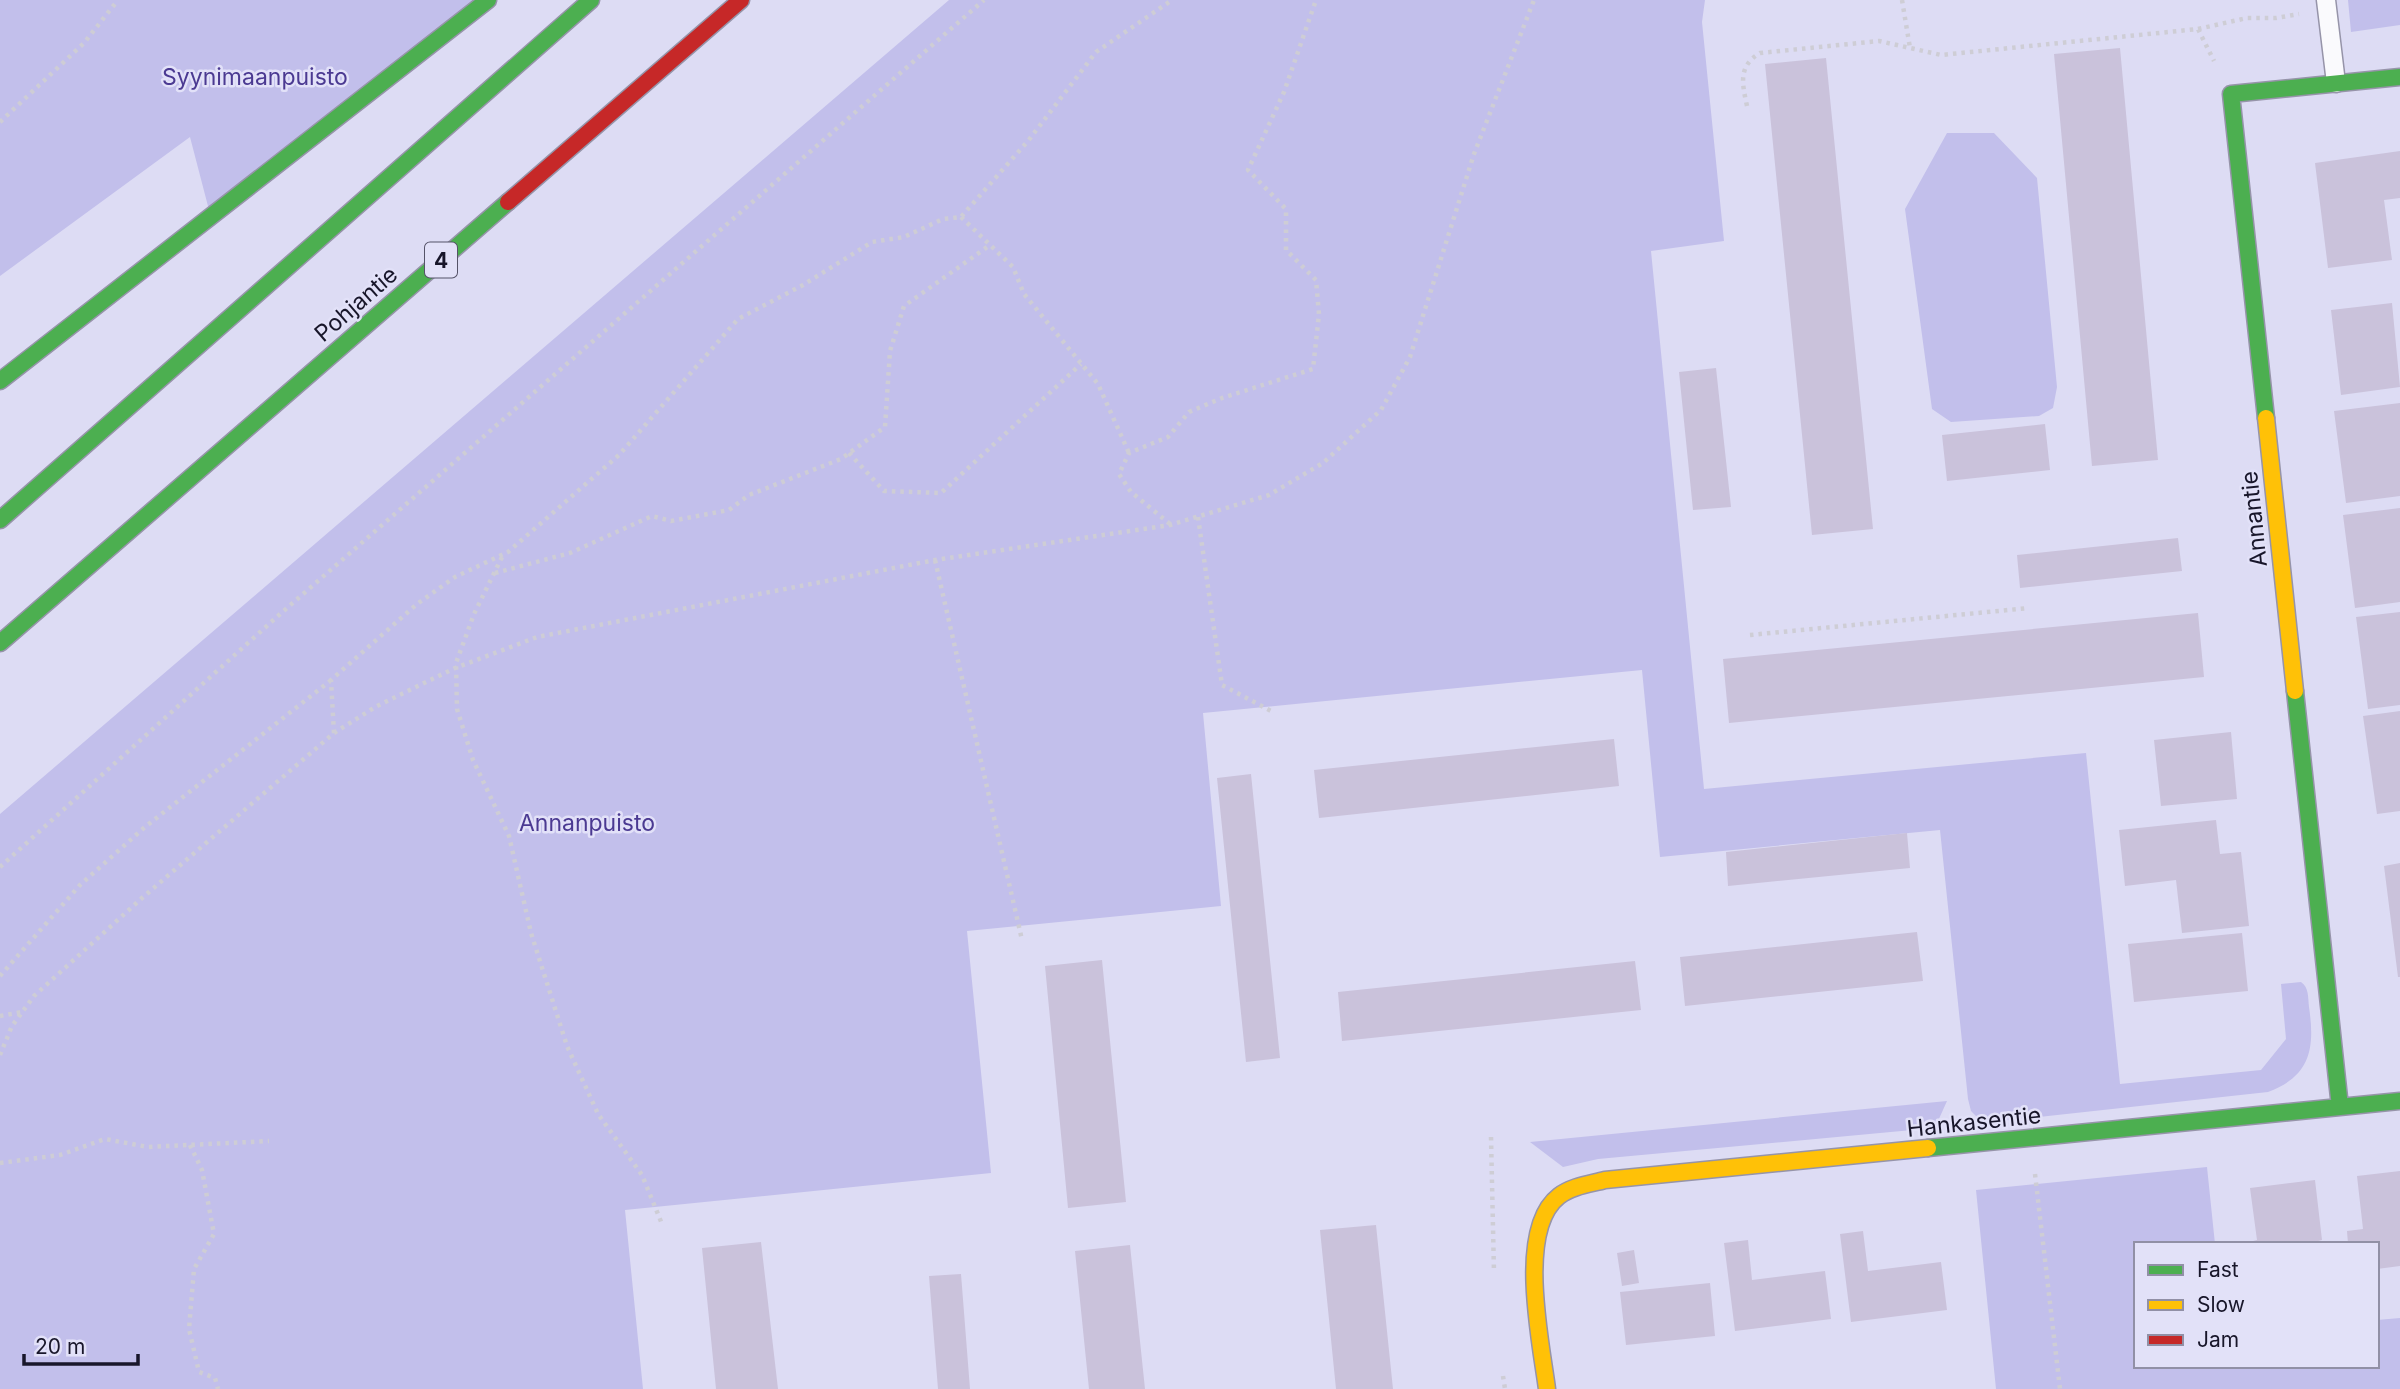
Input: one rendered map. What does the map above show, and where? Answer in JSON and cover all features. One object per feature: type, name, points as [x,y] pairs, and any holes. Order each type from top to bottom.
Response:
[{"type":"main road","points":[[0,381],[488,0]]},
{"type":"main road","points":[[0,520],[591,0]]},
{"type":"main road","name":"Pohjantie","points":[[0,643],[741,0]]},
{"type":"main road","points":[[2231,94],[2400,77]]},
{"type":"main road","name":"Annantie","points":[[2231,94],[2340,1107]]},
{"type":"main road","name":"Hankasentie","points":[[1547,1389],[1535,1248],[1543,1219],[1557,1198],[1579,1186],[1605,1180],[2400,1101]]},
{"type":"lane","points":[[2327,4],[2336,83]]},
{"type":"path","points":[[0,122],[84,43],[118,0]]},
{"type":"path","points":[[0,867],[279,615],[984,0]]},
{"type":"path","points":[[0,976],[80,885],[145,827],[331,680],[417,604],[455,577],[503,556],[619,455],[738,318],[803,285],[872,242],[904,237],[943,219],[961,217],[1028,141],[1096,52],[1172,0]]},
{"type":"path","points":[[1170,525],[1131,492],[1119,474],[1129,453],[1168,437],[1189,412],[1222,398],[1313,369],[1319,314],[1316,280],[1286,250],[1286,209],[1248,170],[1284,92],[1316,0]]},
{"type":"path","points":[[0,1055],[12,1026],[34,996],[142,898],[334,733],[377,706],[455,668],[537,637],[935,561],[1170,525],[1280,489],[1324,463],[1381,410],[1410,357],[1474,154],[1534,0]]},
{"type":"path","points":[[1902,0],[1910,48]]},
{"type":"path","points":[[1747,106],[1742,85],[1743,71],[1748,60],[1760,53],[1879,41],[1941,55],[2198,29],[2246,18],[2276,18],[2327,4]]},
{"type":"path","points":[[2198,29],[2231,94]]},
{"type":"path","points":[[961,217],[1013,267],[1024,295],[1098,384],[1129,453]]},
{"type":"path","points":[[494,573],[570,553],[652,516],[671,521],[729,510],[749,495],[849,453],[885,427],[890,351],[904,306],[990,245]]},
{"type":"path","points":[[849,453],[884,491],[941,494],[1081,364]]},
{"type":"path","points":[[1198,517],[1222,685],[1273,712]]},
{"type":"path","points":[[503,556],[474,614],[455,668],[457,709],[472,760],[509,836],[531,933],[567,1046],[598,1114],[642,1175],[662,1224]]},
{"type":"path","points":[[935,561],[1022,940]]},
{"type":"path","points":[[1750,635],[2029,608]]},
{"type":"path","points":[[331,680],[334,733]]},
{"type":"path","points":[[0,1016],[22,1012]]},
{"type":"path","points":[[0,1163],[60,1155],[104,1139],[148,1147],[270,1141]]},
{"type":"path","points":[[2031,1139],[2060,1389]]},
{"type":"path","points":[[190,1145],[202,1170],[214,1234],[194,1269],[189,1329],[199,1372],[215,1378],[218,1389]]},
{"type":"green space","name":"Syynimaanpuisto","points":[[0,0],[482,0],[209,210],[190,137],[0,276]]},
{"type":"green space","name":"Annanpuisto","points":[[949,0],[1705,0],[1702,22],[1724,241],[1651,251],[1704,789],[2086,753],[2120,1084],[2261,1070],[2286,1039],[2281,984],[2301,982],[2308,993],[2311,1035],[2307,1059],[2301,1069],[2293,1078],[2268,1092],[1983,1123],[1971,1111],[1968,1099],[1940,830],[1660,857],[1642,670],[1203,713],[1221,906],[967,931],[991,1173],[625,1210],[643,1389],[0,1389],[0,814]]},
{"type":"green space","points":[[2348,0],[2400,0],[2400,25],[2351,32]]},
{"type":"green space","points":[[1947,133],[1994,133],[2037,178],[2057,387],[2053,408],[2039,416],[1951,422],[1932,409],[1905,209]]},
{"type":"green space","points":[[1947,1101],[1938,1121],[1923,1129],[1598,1159],[1563,1167],[1530,1142]]},
{"type":"green space","points":[[2207,1167],[2215,1242],[2134,1242],[2134,1368],[2379,1368],[2379,1320],[2400,1318],[2400,1389],[1996,1389],[1976,1190]]},
{"type":"building","points":[[2120,48],[2158,460],[2092,466],[2054,54]]},
{"type":"building","points":[[1826,58],[1873,529],[1812,535],[1765,64]]},
{"type":"building","points":[[2400,151],[2400,198],[2384,200],[2392,260],[2328,268],[2315,163]]},
{"type":"building","points":[[2392,303],[2400,387],[2341,395],[2331,310]]},
{"type":"building","points":[[1716,368],[1731,507],[1693,510],[1679,372]]},
{"type":"building","points":[[2400,403],[2400,496],[2346,503],[2334,411]]},
{"type":"building","points":[[2045,424],[2050,470],[1947,481],[1942,435]]},
{"type":"building","points":[[2400,508],[2400,602],[2355,608],[2343,515]]},
{"type":"building","points":[[2178,538],[2182,571],[2020,588],[2017,555]]},
{"type":"building","points":[[2400,612],[2400,705],[2368,709],[2356,617]]},
{"type":"building","points":[[2198,613],[2204,677],[1729,723],[1723,659]]},
{"type":"building","points":[[2400,711],[2400,811],[2377,814],[2363,716]]},
{"type":"building","points":[[2231,732],[2237,799],[2161,806],[2154,740]]},
{"type":"building","points":[[1614,739],[1619,786],[1319,818],[1314,770]]},
{"type":"building","points":[[1251,774],[1280,1058],[1246,1062],[1217,778]]},
{"type":"building","points":[[2216,820],[2220,854],[2241,852],[2249,926],[2182,933],[2176,880],[2125,886],[2119,830]]},
{"type":"building","points":[[1907,833],[1910,868],[1728,886],[1726,852]]},
{"type":"building","points":[[2400,863],[2400,977],[2398,977],[2384,866]]},
{"type":"building","points":[[1917,932],[1923,981],[1685,1006],[1680,957]]},
{"type":"building","points":[[2242,933],[2248,991],[2134,1002],[2128,944]]},
{"type":"building","points":[[1102,960],[1126,1202],[1068,1208],[1045,966]]},
{"type":"building","points":[[1635,961],[1641,1010],[1342,1041],[1338,992]]},
{"type":"building","points":[[2400,1171],[2400,1266],[2379,1269],[2379,1242],[2348,1242],[2347,1231],[2363,1229],[2357,1176]]},
{"type":"building","points":[[2315,1180],[2322,1240],[2249,1242],[2257,1240],[2250,1188]]},
{"type":"building","points":[[1376,1225],[1393,1389],[1336,1389],[1320,1230]]},
{"type":"building","points":[[1863,1231],[1868,1271],[1941,1262],[1947,1310],[1851,1322],[1840,1234]]},
{"type":"building","points":[[1748,1240],[1752,1280],[1825,1271],[1831,1319],[1735,1331],[1724,1243]]},
{"type":"building","points":[[761,1242],[778,1389],[716,1389],[702,1248]]},
{"type":"building","points":[[1130,1245],[1145,1389],[1089,1389],[1075,1251]]},
{"type":"building","points":[[1634,1250],[1639,1283],[1622,1286],[1617,1253]]},
{"type":"building","points":[[961,1274],[970,1389],[938,1389],[929,1276]]},
{"type":"building","points":[[1710,1283],[1715,1336],[1626,1345],[1620,1292]]},
{"type":"traffic: fast","points":[[0,381],[488,0]]},
{"type":"traffic: fast","points":[[0,520],[591,0]]},
{"type":"traffic: fast","points":[[2266,418],[2231,94],[2400,77]]},
{"type":"traffic: fast","points":[[0,643],[508,202]]},
{"type":"traffic: fast","points":[[2295,691],[2340,1107]]},
{"type":"traffic: fast","points":[[1928,1148],[2400,1101]]},
{"type":"traffic: slow","points":[[2266,418],[2295,691]]},
{"type":"traffic: slow","points":[[1547,1389],[1537,1316],[1535,1259],[1538,1233],[1546,1212],[1559,1196],[1581,1186],[1605,1180],[1928,1148]]},
{"type":"traffic: jam","points":[[508,202],[741,0]]}]
